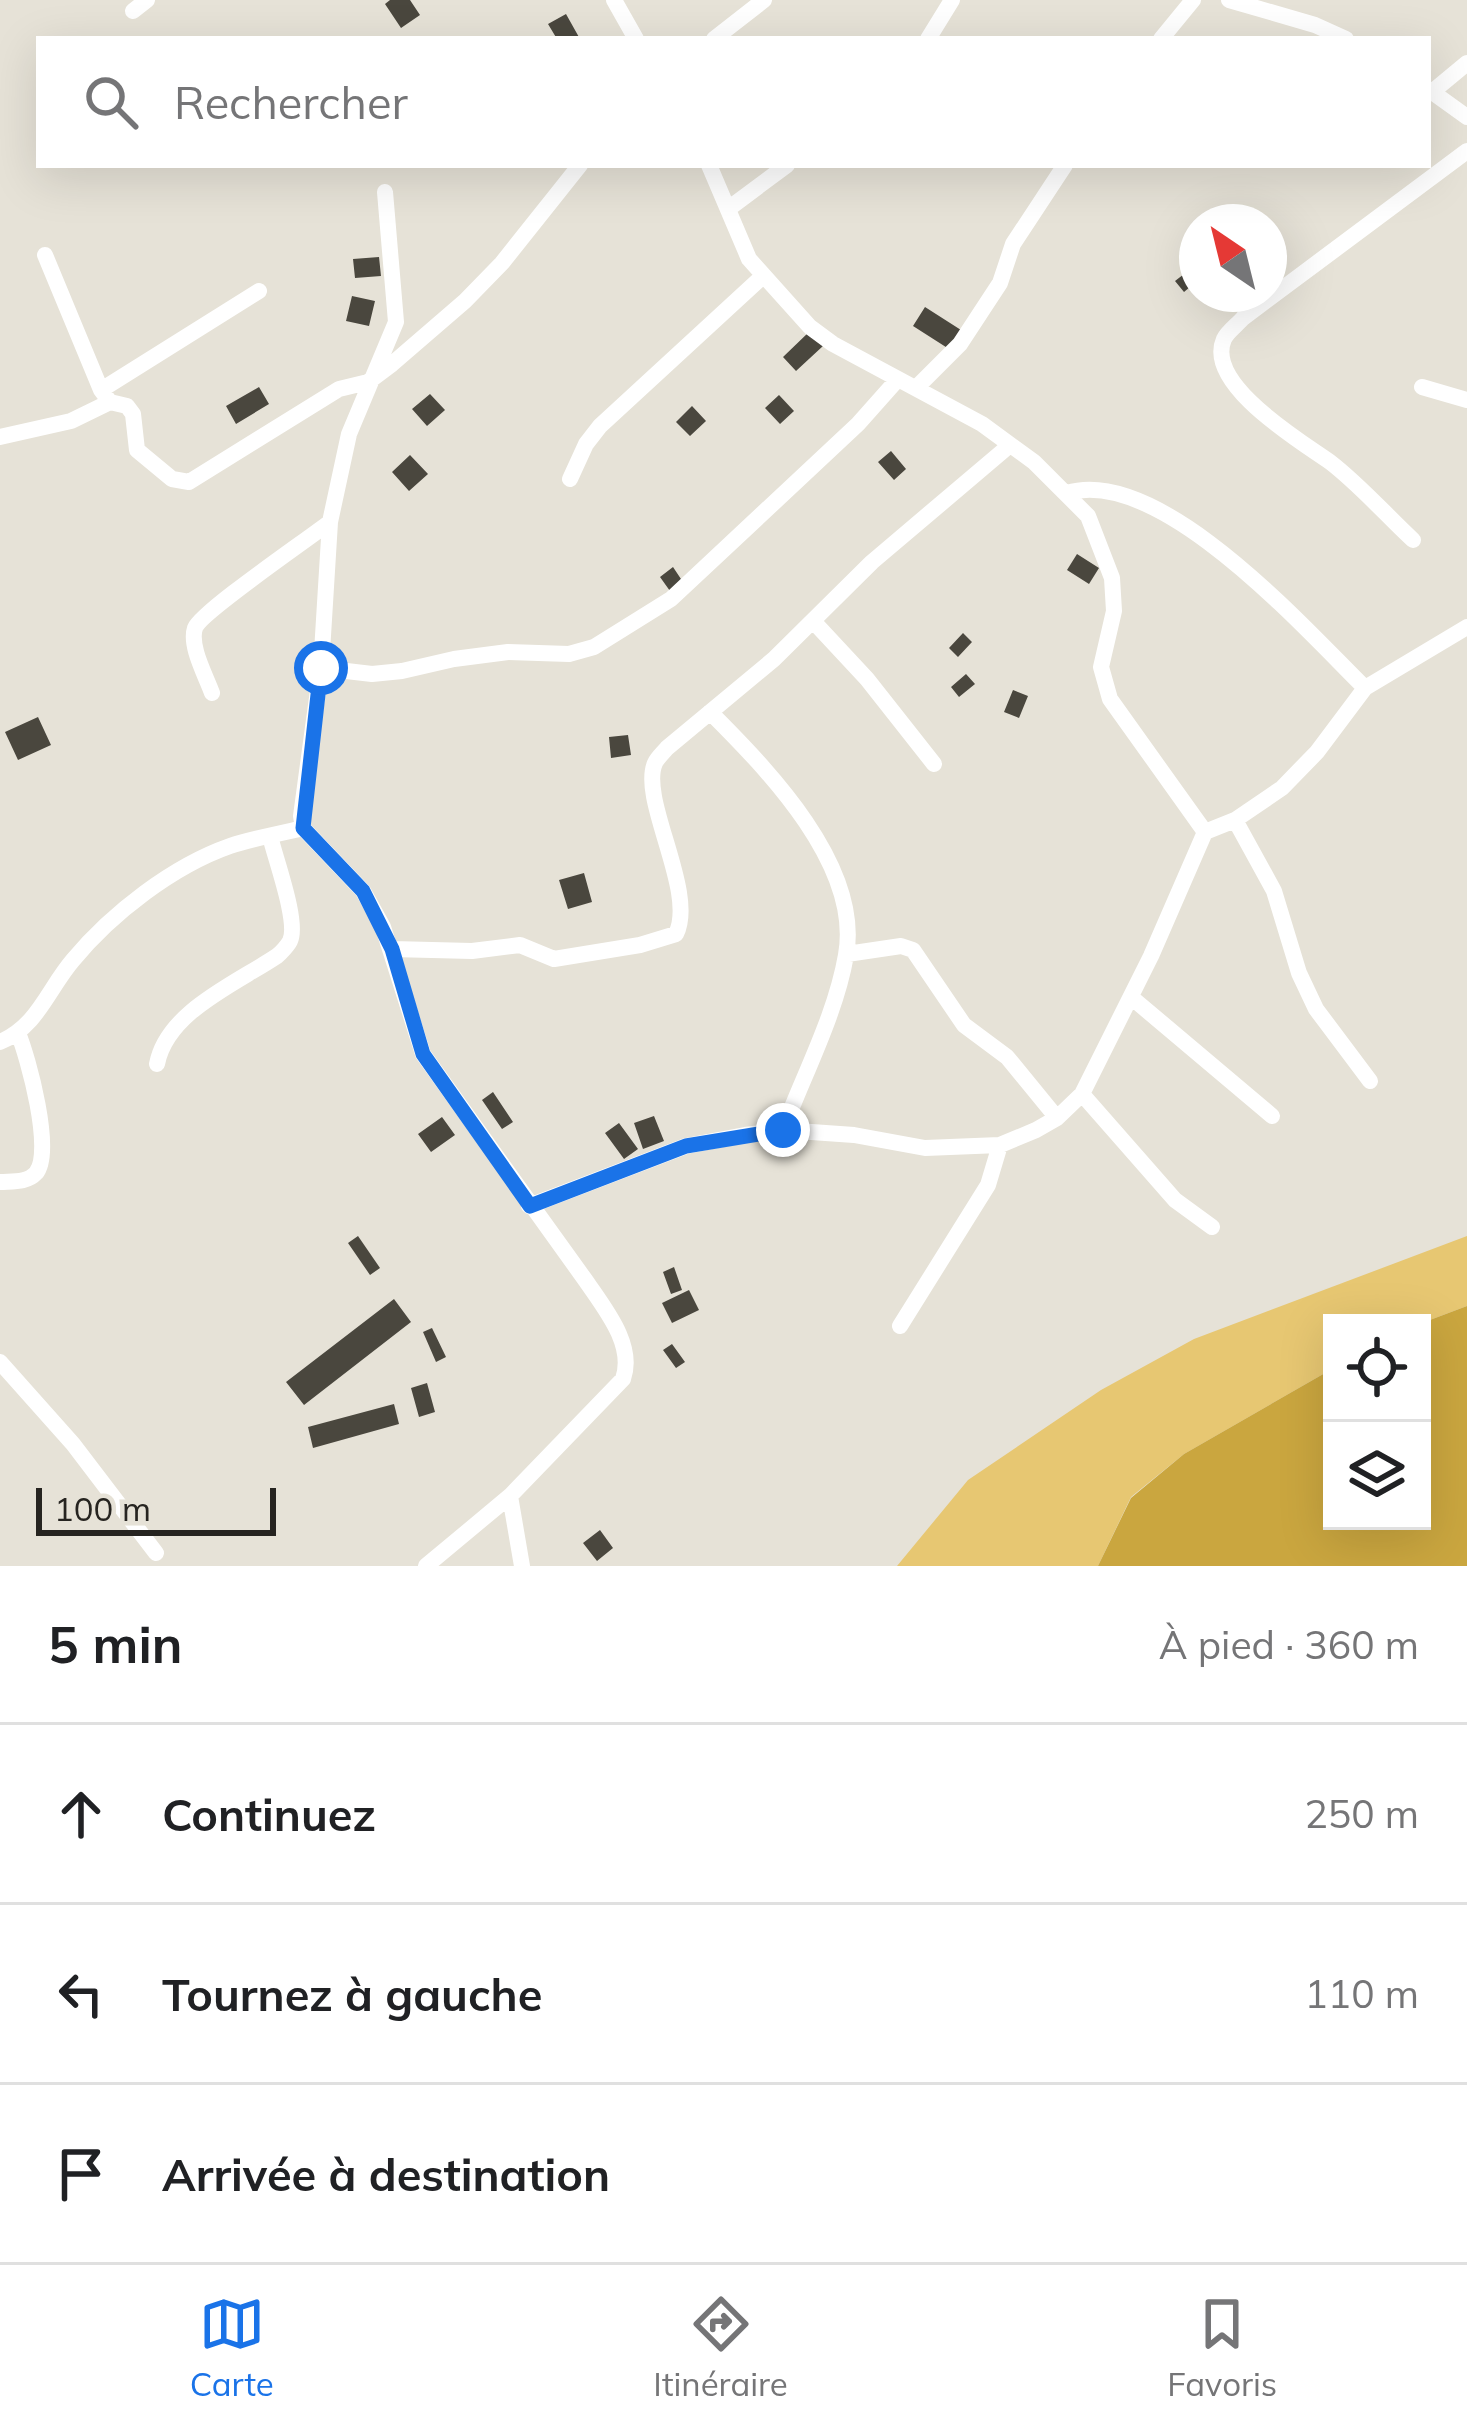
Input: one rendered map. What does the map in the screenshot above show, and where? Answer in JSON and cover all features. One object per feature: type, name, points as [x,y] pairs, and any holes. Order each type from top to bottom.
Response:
[{"type":"street","points":[[614,0],[634,36]]},
{"type":"street","points":[[718,36],[764,0]]},
{"type":"street","points":[[930,36],[952,0]]},
{"type":"street","points":[[1163,36],[1193,0]]},
{"type":"street","points":[[1229,0],[1339,36]]},
{"type":"street","points":[[1431,89],[1467,63]]},
{"type":"street","points":[[1431,91],[1467,117]]},
{"type":"street","points":[[1413,540],[1331,464],[1258,413],[1222,356],[1224,339],[1243,318],[1467,151]]},
{"type":"street","points":[[45,255],[106,396],[133,414],[137,450],[172,479],[189,482],[339,389],[368,382],[465,301],[530,230],[578,168]]},
{"type":"street","points":[[710,168],[737,238],[810,327],[982,424],[1088,517],[1112,578],[1114,611],[1101,667],[1110,698],[1204,832]]},
{"type":"street","points":[[728,208],[784,168]]},
{"type":"street","points":[[916,388],[971,328],[1000,283],[1012,244],[1063,168]]},
{"type":"street","points":[[303,828],[321,668],[330,521],[349,434],[396,322],[386,193]]},
{"type":"street","points":[[570,479],[600,426],[764,276]]},
{"type":"street","points":[[0,437],[70,422],[259,291]]},
{"type":"street","points":[[321,668],[372,674],[490,654],[569,654],[595,646],[671,599],[858,424],[898,379]]},
{"type":"street","points":[[1422,387],[1467,400]]},
{"type":"street","points":[[392,949],[472,951],[520,945],[554,958],[672,937],[680,920],[671,856],[652,781],[655,763],[872,562],[1010,445]]},
{"type":"street","points":[[1067,494],[1099,488],[1126,494],[1232,560],[1365,688]]},
{"type":"street","points":[[212,693],[194,640],[196,626],[214,607],[330,521]]},
{"type":"street","points":[[813,621],[867,679],[934,764]]},
{"type":"street","points":[[530,1206],[686,1146],[783,1130],[854,1135],[925,1148],[1000,1145],[1057,1118],[1082,1094],[1204,832],[1235,820],[1282,788],[1318,752],[1365,688],[1467,627]]},
{"type":"street","points":[[710,712],[769,777],[824,850],[841,883],[847,954],[783,1130]]},
{"type":"street","points":[[1235,820],[1274,891],[1299,973],[1316,1010],[1370,1082]]},
{"type":"street","points":[[0,1182],[34,1176],[42,1149],[31,1063],[7,1036],[32,1022],[73,960],[176,872],[229,846],[303,828]]},
{"type":"street","points":[[303,828],[363,891],[392,949],[423,1054],[609,1316],[628,1364],[623,1379],[510,1496],[426,1566]]},
{"type":"street","points":[[157,1064],[161,1044],[176,1024],[278,956],[290,943],[288,905],[269,836]]},
{"type":"street","points":[[847,954],[902,946],[914,950],[964,1025],[1007,1057],[1057,1118]]},
{"type":"street","points":[[1131,997],[1272,1116]]},
{"type":"street","points":[[1082,1094],[1160,1184],[1212,1227]]},
{"type":"street","points":[[900,1326],[988,1185],[1000,1145]]},
{"type":"street","points":[[0,1362],[73,1444],[156,1553]]},
{"type":"street","points":[[510,1496],[522,1566]]},
{"type":"shaded area","points":[[1467,1236],[1467,1306],[1431,1320],[1431,1314],[1323,1314],[1323,1374],[1184,1454],[1131,1497],[1098,1566],[897,1566],[968,1480],[1101,1390],[1194,1339]]},
{"type":"shaded area","points":[[1467,1306],[1467,1566],[1098,1566],[1131,1498],[1184,1454],[1323,1374],[1323,1530],[1431,1530],[1431,1320]]},
{"type":"building","points":[[410,0],[420,15],[401,28],[385,4]]},
{"type":"building","points":[[566,14],[578,36],[555,36],[548,24]]},
{"type":"building","points":[[379,257],[381,276],[355,278],[353,259]]},
{"type":"building","points":[[352,296],[375,301],[369,326],[346,321]]},
{"type":"building","points":[[925,307],[961,330],[949,349],[913,326]]},
{"type":"building","points":[[810,331],[823,346],[796,371],[783,357]]},
{"type":"building","points":[[259,387],[269,404],[236,424],[226,406]]},
{"type":"building","points":[[430,394],[445,410],[427,426],[412,409]]},
{"type":"building","points":[[779,395],[794,411],[780,424],[765,408]]},
{"type":"building","points":[[692,406],[706,421],[690,436],[676,422]]},
{"type":"building","points":[[891,451],[906,469],[894,480],[878,462]]},
{"type":"building","points":[[410,455],[428,474],[409,491],[392,472]]},
{"type":"building","points":[[1077,554],[1099,568],[1089,584],[1067,570]]},
{"type":"building","points":[[673,567],[683,582],[670,591],[660,577]]},
{"type":"building","points":[[963,633],[972,642],[958,657],[949,648]]},
{"type":"building","points":[[966,674],[975,684],[959,697],[951,687]]},
{"type":"building","points":[[1013,690],[1028,696],[1019,718],[1004,712]]},
{"type":"building","points":[[38,717],[51,745],[18,760],[5,732]]},
{"type":"building","points":[[628,735],[631,755],[611,758],[609,737]]},
{"type":"building","points":[[584,873],[592,902],[568,909],[559,880]]},
{"type":"building","points":[[493,1092],[513,1122],[502,1129],[482,1100]]},
{"type":"building","points":[[654,1116],[664,1141],[643,1149],[634,1123]]},
{"type":"building","points":[[442,1117],[455,1135],[431,1152],[418,1134]]},
{"type":"building","points":[[619,1123],[638,1149],[624,1159],[605,1133]]},
{"type":"building","points":[[358,1236],[380,1268],[370,1275],[348,1243]]},
{"type":"building","points":[[674,1267],[682,1290],[671,1294],[663,1272]]},
{"type":"building","points":[[689,1290],[699,1310],[672,1323],[662,1303]]},
{"type":"building","points":[[394,1299],[411,1322],[304,1405],[286,1382]]},
{"type":"building","points":[[432,1328],[446,1357],[436,1362],[423,1332]]},
{"type":"building","points":[[672,1344],[685,1362],[676,1368],[663,1350]]},
{"type":"building","points":[[427,1383],[435,1412],[419,1417],[411,1388]]},
{"type":"building","points":[[394,1404],[399,1424],[313,1448],[308,1427]]},
{"type":"building","points":[[600,1530],[613,1548],[597,1561],[583,1543]]},
{"type":"route","points":[[321,668],[303,828],[363,891],[392,949],[423,1054],[530,1206],[686,1146],[783,1130]]}]
